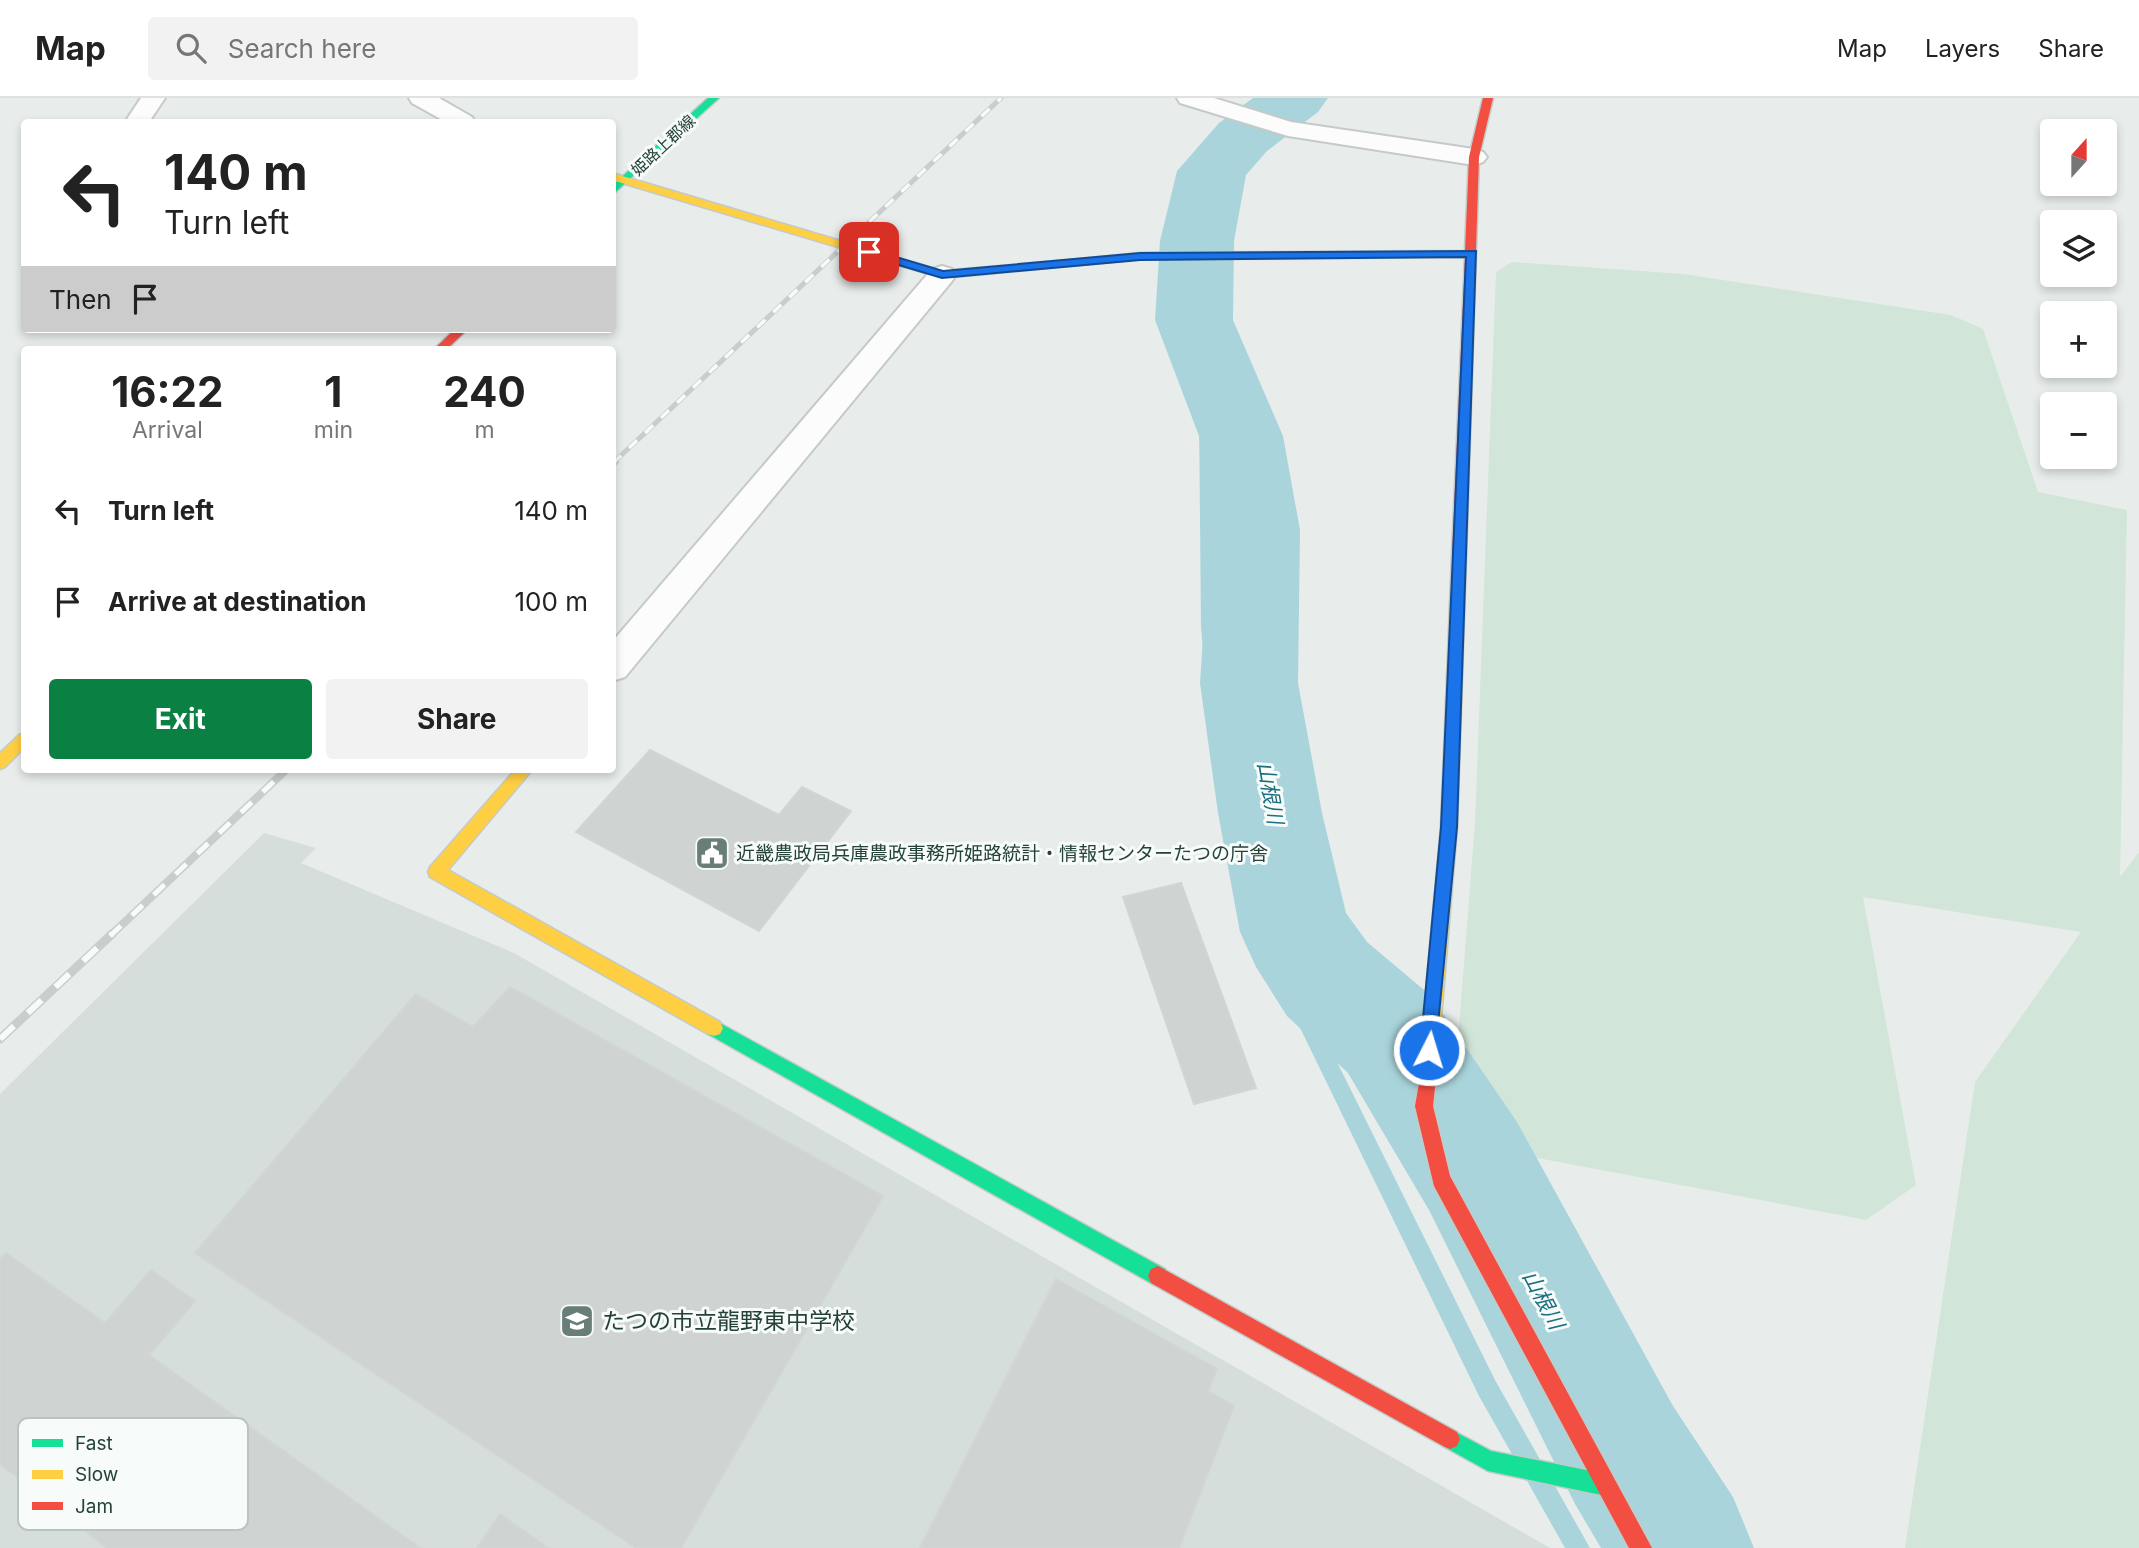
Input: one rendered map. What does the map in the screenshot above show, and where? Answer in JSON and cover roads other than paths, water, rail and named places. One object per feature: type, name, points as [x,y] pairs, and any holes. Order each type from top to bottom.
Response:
[{"type":"street","points":[[139,119],[153,98]]},
{"type":"street","points":[[421,98],[458,119]]},
{"type":"street","name":"姫路上郡線","points":[[620,177],[714,98]]},
{"type":"street","points":[[1488,98],[1474,157],[1449,827],[1424,1106],[1441,1179],[1641,1548]]},
{"type":"street","points":[[1199,99],[1288,128],[1474,157]]},
{"type":"street","points":[[620,177],[942,275],[1140,256],[1472,254]]},
{"type":"street","points":[[616,662],[942,275]]},
{"type":"street","points":[[443,346],[458,333]]},
{"type":"street","points":[[0,763],[21,742]]},
{"type":"street","points":[[521,773],[436,872],[1488,1461],[1606,1485]]},
{"type":"waterway","name":"山根川","points":[[1295,98],[1243,137],[1212,171],[1197,241],[1194,320],[1241,436],[1255,530],[1249,683],[1270,813],[1295,932],[1327,979],[1389,1034],[1473,1166],[1624,1455],[1682,1548]]},
{"type":"waterway","points":[[1220,385],[1206,411],[1209,627],[1215,693],[1245,896],[1487,1388],[1578,1548]]},
{"type":"railway","points":[[616,460],[1001,98]]},
{"type":"railway","points":[[110,936],[283,773]]},
{"type":"railway","points":[[0,1039],[112,934]]},
{"type":"place","name":"近畿農政局兵庫農政事務所姫路統計・情報センターたつの庁舎","points":[[712,853]]},
{"type":"place","name":"たつの市立龍野東中学校","points":[[577,1321]]}]
